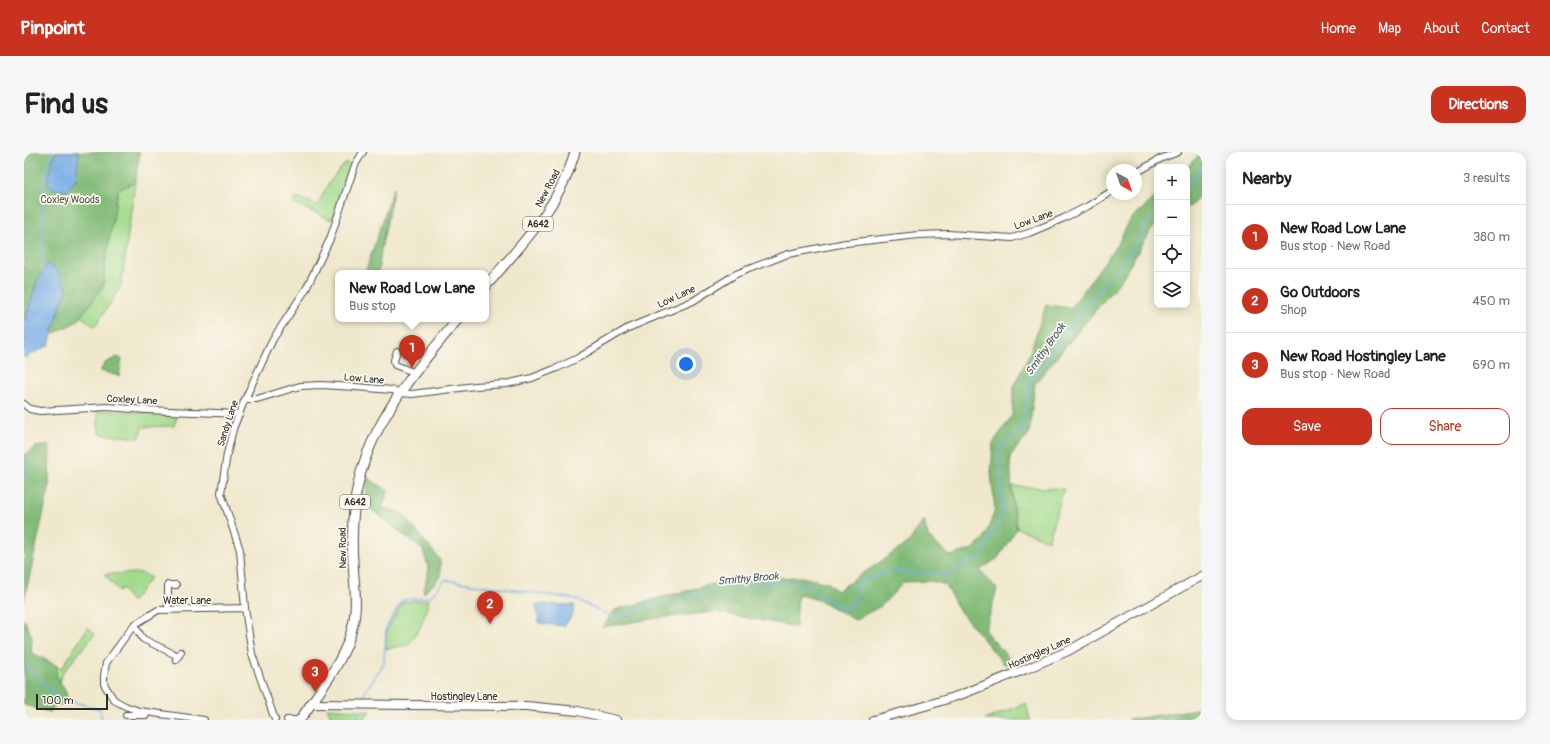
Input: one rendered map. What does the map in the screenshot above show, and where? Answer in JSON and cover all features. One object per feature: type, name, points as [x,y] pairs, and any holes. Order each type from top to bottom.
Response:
[{"type":"highway","name":"New Road","points":[[489,282],[542,219],[564,183],[575,152]]},
{"type":"highway","name":"New Road","points":[[300,720],[343,656],[349,641],[356,610],[352,526],[358,486],[371,445],[390,408],[456,322]]},
{"type":"main road","name":"Hostingley Lane","points":[[873,720],[953,697],[1054,657],[1108,630],[1202,576]]},
{"type":"main road","name":"Hostingley Lane","points":[[311,704],[526,706],[578,711],[616,720]]},
{"type":"street","name":"Sandy Lane","points":[[275,720],[252,654],[245,608],[240,550],[221,493],[227,454],[233,429],[245,399],[273,339],[306,289],[330,238],[355,165],[363,152]]},
{"type":"street","points":[[1142,170],[1160,159],[1178,152]]},
{"type":"street","name":"Low Lane","points":[[245,399],[257,399],[300,386],[321,385],[392,390],[401,394],[427,393],[475,386],[506,384],[532,378],[578,358],[628,328],[693,301],[736,274],[788,254],[846,243],[918,235],[948,234],[1012,238],[1029,233],[1064,218],[1106,195]]},
{"type":"street","points":[[397,350],[394,360],[395,365],[416,373]]},
{"type":"street","name":"Coxley Lane","points":[[24,404],[30,409],[40,411],[107,407],[240,414]]},
{"type":"street","points":[[168,609],[169,583],[176,585]]},
{"type":"street","name":"Water Lane","points":[[204,720],[139,711],[119,703],[114,700],[104,684],[106,663],[134,625],[158,610],[215,610],[245,608]]},
{"type":"street","points":[[134,625],[143,639],[178,656]]},
{"type":"street","points":[[126,715],[149,715],[150,712]]},
{"type":"street","points":[[287,720],[300,720]]},
{"type":"green space","name":"Coxley Woods","points":[[24,152],[140,152],[135,182],[118,190],[106,258],[103,286],[78,321],[51,335],[67,291],[24,324]]},
{"type":"green space","points":[[1202,152],[1201,193],[1190,206],[1190,200],[1190,165]]},
{"type":"green space","points":[[346,163],[353,166],[331,220],[293,203],[296,197],[318,205],[330,182]]},
{"type":"green space","points":[[135,182],[121,286],[95,327],[81,316],[103,286],[106,258],[118,190]]},
{"type":"green space","points":[[394,187],[378,270],[366,270]]},
{"type":"green space","points":[[1154,199],[1154,225],[1121,280],[1035,383],[1029,434],[1010,456],[1013,508],[1017,528],[998,558],[980,570],[997,589],[985,631],[1015,665],[1004,664],[958,609],[946,585],[931,581],[904,582],[881,606],[855,620],[821,601],[798,594],[796,627],[715,612],[658,618],[602,627],[615,610],[712,584],[771,578],[801,577],[829,583],[837,591],[908,543],[924,520],[928,537],[950,556],[973,549],[985,537],[995,510],[991,473],[993,443],[1012,416],[1014,385],[1028,358],[1046,305],[1071,308],[1119,242],[1130,220]]},
{"type":"green space","points":[[117,357],[122,359],[119,376],[100,371],[105,363]]},
{"type":"green space","points":[[97,410],[178,414],[174,426],[142,427],[140,438],[99,434]]},
{"type":"green space","points":[[50,445],[49,488],[24,601],[24,453],[25,456],[35,447]]},
{"type":"green space","points":[[368,478],[388,491],[382,507],[403,514],[440,560],[441,577],[423,594],[429,569],[423,550],[368,507],[365,501]]},
{"type":"green space","points":[[1012,486],[1064,489],[1048,541],[1017,528],[1013,508]]},
{"type":"green space","points":[[141,573],[151,577],[132,602],[122,588],[119,591],[104,574]]},
{"type":"green space","points":[[429,600],[421,626],[408,645],[386,649],[387,629],[403,602]]},
{"type":"green space","points":[[24,619],[32,637],[31,652],[57,666],[56,676],[66,692],[68,704],[56,705],[50,712],[24,705]]},
{"type":"green space","points":[[88,627],[95,634],[64,671],[59,681],[56,676],[57,666],[62,668]]},
{"type":"green space","points":[[1026,703],[1030,720],[984,720]]},
{"type":"green space","points":[[327,708],[370,711],[363,720],[333,720]]},
{"type":"green space","points":[[1202,708],[1202,720],[1128,720]]},
{"type":"water","points":[[56,152],[79,152],[76,179],[67,191],[53,189],[47,185],[52,162]]},
{"type":"water","points":[[48,263],[58,272],[67,291],[61,304],[49,345],[24,358],[24,324],[37,281]]},
{"type":"water","points":[[536,605],[574,605],[574,611],[564,626],[543,624],[539,622]]},
{"type":"waterway","points":[[43,273],[43,187],[52,152]]},
{"type":"waterway","name":"Smithy Brook","points":[[1190,184],[1202,167]]},
{"type":"waterway","name":"Smithy Brook","points":[[362,702],[366,690],[384,663],[386,628],[402,600],[430,597],[445,580],[575,599],[613,617],[713,589],[766,583],[803,584],[842,608],[854,604],[857,583],[892,571],[946,575],[968,561],[980,558],[1003,513],[999,449],[1020,432],[1031,379],[1089,301],[1130,254],[1150,219],[1154,216]]},
{"type":"waterway","points":[[24,460],[29,471],[24,480]]},
{"type":"waterway","points":[[24,664],[40,681],[62,698],[101,710]]},
{"type":"waterway","name":"Smithy Brook","points":[[356,720],[359,709]]},
{"type":"waterway","points":[[101,713],[101,720]]},
{"type":"place","name":"New Road Low Lane","points":[[412,368]]},
{"type":"place","name":"Go Outdoors","points":[[490,624]]},
{"type":"place","name":"New Road Hostingley Lane","points":[[315,692]]}]
